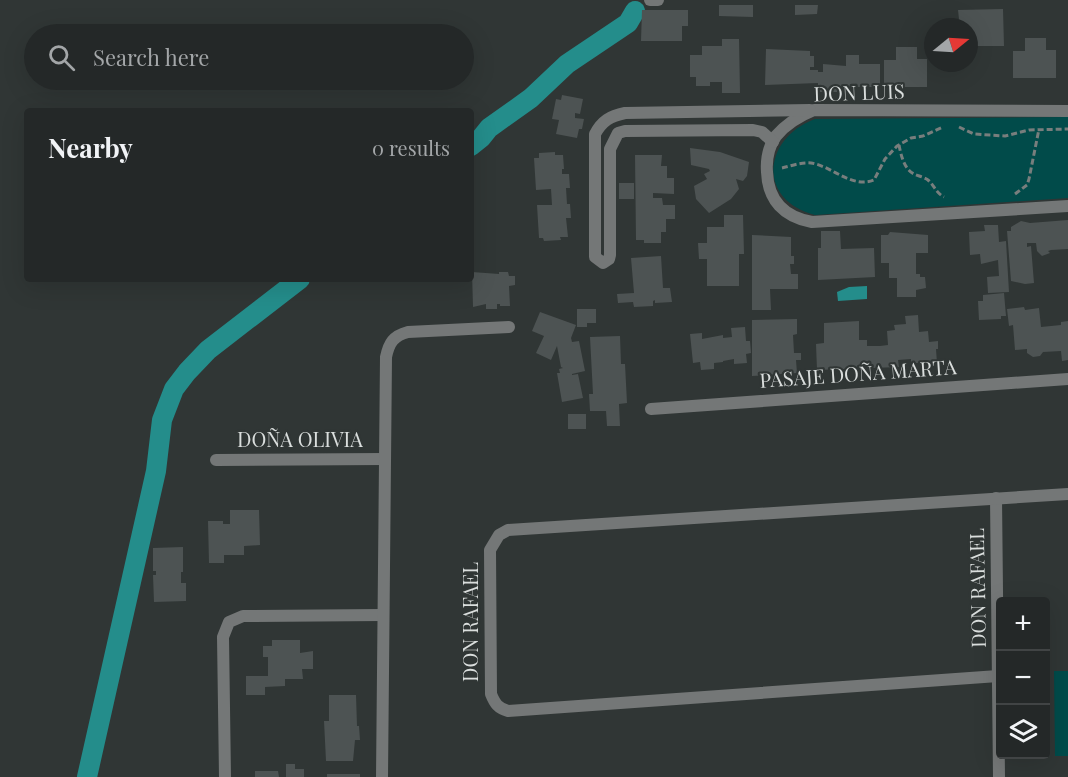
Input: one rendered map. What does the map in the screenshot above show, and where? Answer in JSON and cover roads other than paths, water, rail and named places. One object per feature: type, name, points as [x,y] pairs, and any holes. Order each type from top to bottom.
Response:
[{"type":"street","points":[[650,0],[658,0]]},
{"type":"street","points":[[814,110],[624,113],[614,116],[599,126],[595,134],[594,253],[597,260],[606,262],[610,255],[610,149],[618,133],[625,131],[753,129],[762,132],[773,142],[768,154],[768,186],[772,196],[792,217],[802,220],[820,222],[1068,206]]},
{"type":"street","name":"DON LUIS","points":[[773,142],[786,125],[814,110],[1068,111]]},
{"type":"street","points":[[739,129],[756,111]]},
{"type":"street","name":"DOÑA OLIVIA","points":[[382,777],[386,357],[392,340],[408,332],[509,327]]},
{"type":"street","name":"PASAJE DOÑA MARTA","points":[[651,409],[1068,379]]},
{"type":"street","name":"DOÑA OLIVIA","points":[[216,460],[385,459]]},
{"type":"street","name":"DON RAFAEL","points":[[996,676],[508,711],[494,703],[492,694],[490,550],[499,535],[508,530],[1068,494]]},
{"type":"street","name":"DON RAFAEL","points":[[996,498],[998,651]]},
{"type":"street","points":[[225,777],[223,637],[229,622],[243,616],[382,615]]},
{"type":"street","name":"DON RAFAEL","points":[[998,705],[999,777]]},
{"type":"waterway","points":[[474,144],[489,128],[531,98],[567,64],[628,23],[635,11]]},
{"type":"waterway","points":[[87,777],[156,471],[162,420],[174,389],[208,350],[296,282]]}]
